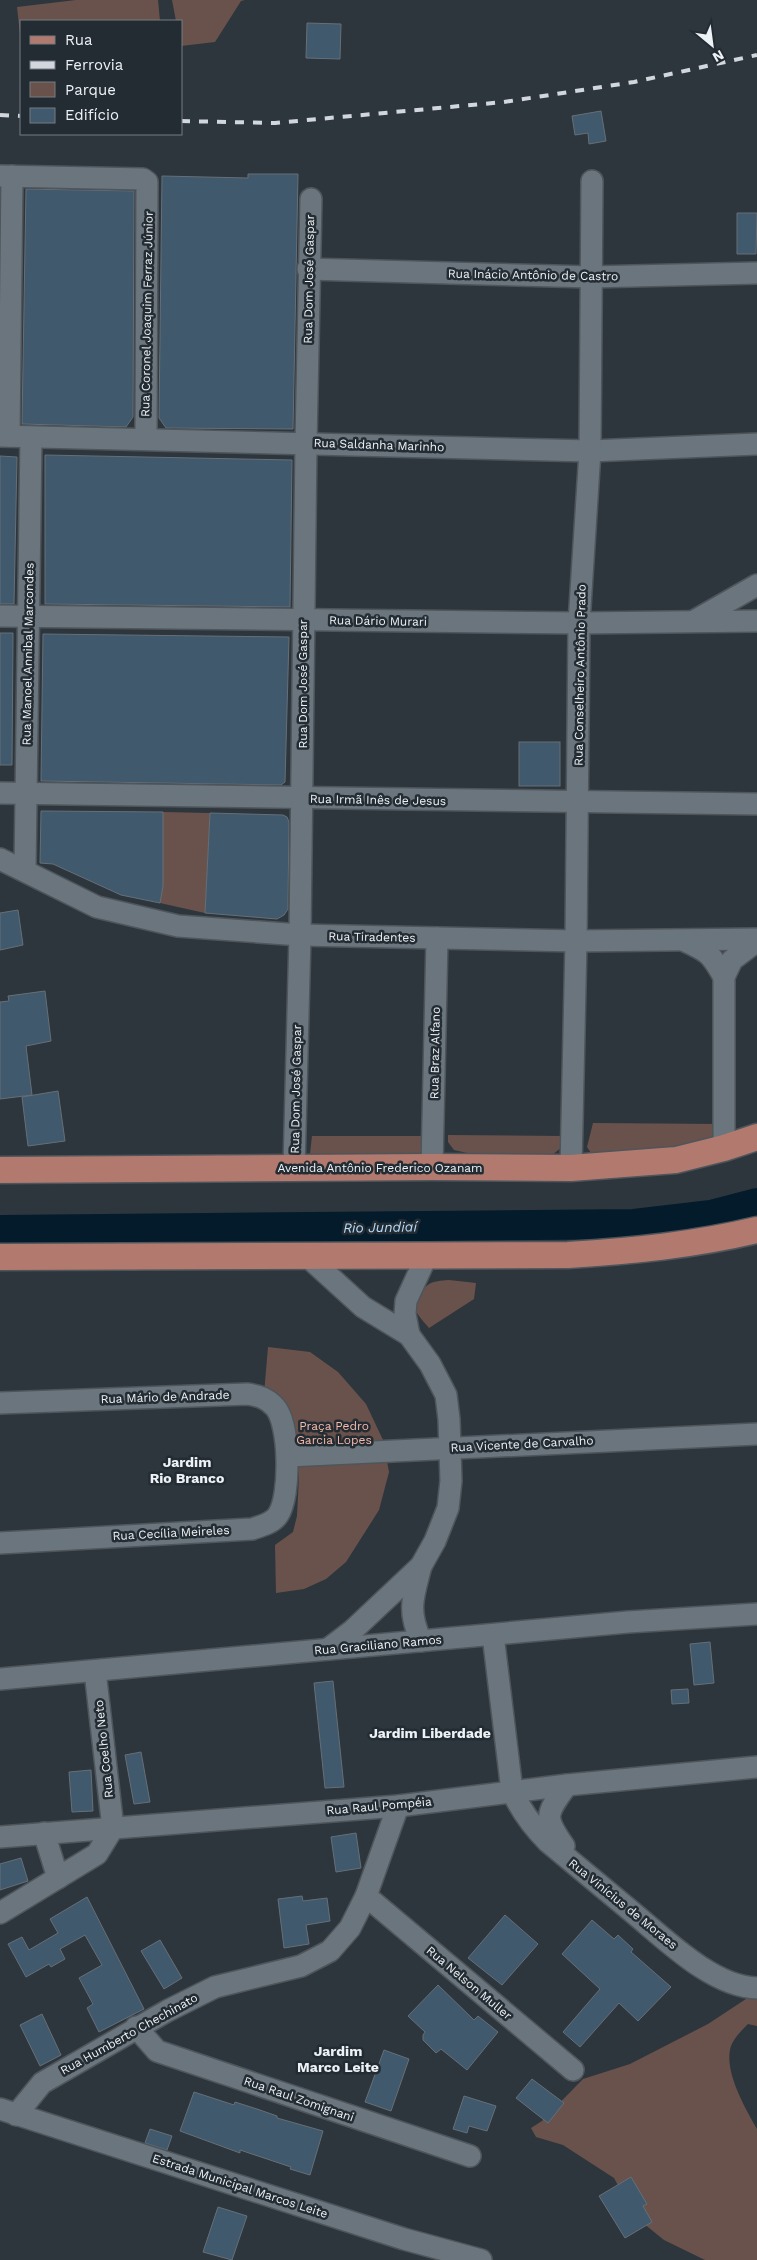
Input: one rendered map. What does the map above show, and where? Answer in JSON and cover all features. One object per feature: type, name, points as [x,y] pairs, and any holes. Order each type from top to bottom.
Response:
[{"type":"main road","name":"Avenida Antônio Frederico Ozanam","points":[[0,1170],[572,1168],[676,1160],[724,1148],[757,1137]]},
{"type":"main road","points":[[0,1257],[568,1255],[636,1251],[708,1242],[757,1230]]},
{"type":"street","name":"Rua Coronel Joaquim Ferraz Júnior","points":[[6,176],[143,179],[147,182],[146,439]]},
{"type":"street","points":[[4,436],[6,176]]},
{"type":"street","name":"Rua Conselheiro Antônio Prado","points":[[572,1168],[579,623],[590,451],[592,182]]},
{"type":"street","name":"Rua Dom José Gaspar","points":[[294,1169],[300,935],[308,269],[311,199]]},
{"type":"street","name":"Rua Inácio Antônio de Castro","points":[[308,269],[591,277],[757,274]]},
{"type":"street","name":"Rua Saldanha Marinho","points":[[4,436],[590,451],[757,444]]},
{"type":"street","name":"Rua Manoel Annibal Marcondes","points":[[25,870],[31,437]]},
{"type":"street","points":[[693,621],[757,585]]},
{"type":"street","name":"Rua Dário Murari","points":[[0,616],[579,623],[757,621]]},
{"type":"street","name":"Rua Irmã Inês de Jesus","points":[[0,793],[578,803],[757,804]]},
{"type":"street","name":"Rua Tiradentes","points":[[0,859],[97,907],[178,926],[300,935],[576,940],[757,940]]},
{"type":"street","name":"Rua Braz Alfano","points":[[432,1167],[437,938]]},
{"type":"street","points":[[682,940],[706,951],[714,958],[724,977]]},
{"type":"street","points":[[724,1148],[724,977],[732,960],[757,940]]},
{"type":"street","points":[[421,1641],[412,1614],[412,1601],[421,1566],[435,1541],[448,1508],[451,1481],[446,1395],[430,1364],[409,1334],[405,1314],[406,1301],[427,1255]]},
{"type":"street","points":[[307,1256],[363,1307],[409,1334]]},
{"type":"street","name":"Rua Mário de Andrade","points":[[0,1402],[248,1394],[266,1398],[276,1408],[283,1422],[288,1456]]},
{"type":"street","name":"Rua Vicente de Carvalho","points":[[288,1456],[757,1434]]},
{"type":"street","name":"Rua Cecília Meireles","points":[[0,1542],[252,1529],[267,1524],[277,1517],[283,1507],[288,1456]]},
{"type":"street","points":[[326,1650],[353,1630],[421,1566]]},
{"type":"street","name":"Rua Graciliano Ramos","points":[[0,1679],[628,1622],[757,1614]]},
{"type":"street","name":"Rua Vinícius de Moraes","points":[[494,1635],[512,1791],[520,1810],[530,1823],[578,1867],[693,1962],[723,1979],[748,1988],[757,1988]]},
{"type":"street","name":"Rua Coelho Neto","points":[[96,1671],[113,1828]]},
{"type":"street","name":"Rua Raul Pompéia","points":[[0,1837],[398,1806],[567,1785],[757,1767]]},
{"type":"street","points":[[567,1785],[552,1805],[549,1814],[550,1824],[578,1867]]},
{"type":"street","name":"Rua Humberto Chechinato","points":[[8,2112],[42,2083],[136,2027],[215,1987],[301,1966],[330,1951],[350,1928],[366,1896],[398,1806]]},
{"type":"street","points":[[0,1912],[97,1854],[113,1828]]},
{"type":"street","points":[[44,1833],[58,1878]]},
{"type":"street","name":"Rua Nelson Muller","points":[[366,1896],[573,2070]]},
{"type":"street","name":"Rua Raul Zomignani","points":[[136,2027],[157,2051],[470,2156]]},
{"type":"street","name":"Estrada Municipal Marcos Leite","points":[[8,2112],[404,2239],[481,2260]]},
{"type":"green space","points":[[76,0],[158,0],[160,20],[20,20],[20,34],[17,7]]},
{"type":"green space","points":[[172,0],[245,0],[241,1],[215,42],[182,46],[182,20],[176,20]]},
{"type":"green space","points":[[163,812],[210,813],[205,913],[160,903],[163,886]]},
{"type":"green space","points":[[593,1123],[719,1124],[714,1138],[709,1144],[593,1156],[587,1147]]},
{"type":"green space","points":[[448,1135],[563,1136],[562,1147],[552,1155],[476,1155],[454,1150],[448,1142]]},
{"type":"green space","points":[[312,1136],[423,1136],[423,1150],[417,1156],[318,1158],[310,1154]]},
{"type":"green space","points":[[449,1280],[476,1283],[474,1299],[429,1328],[416,1311],[417,1300],[429,1284]]},
{"type":"green space","name":"Praça Pedro Garcia Lopes","points":[[268,1347],[310,1352],[338,1372],[366,1404],[383,1440],[389,1472],[379,1510],[346,1562],[326,1579],[304,1589],[276,1593],[275,1545],[293,1532],[297,1516],[299,1476],[292,1430],[264,1394]]},
{"type":"green space","points":[[757,1996],[757,2026],[748,2024],[743,2029],[732,2043],[729,2056],[736,2089],[757,2129],[757,2260],[705,2260],[664,2240],[643,2223],[628,2204],[614,2178],[563,2145],[536,2137],[531,2128],[542,2121],[583,2079],[630,2064],[708,2024],[746,1999]]},
{"type":"building","points":[[307,23],[341,24],[340,59],[306,58]]},
{"type":"building","points":[[601,111],[606,141],[589,144],[588,133],[575,135],[572,116]]},
{"type":"building","points":[[248,174],[298,174],[293,429],[166,428],[159,418],[162,176],[248,178]]},
{"type":"building","points":[[26,189],[134,191],[133,417],[126,427],[22,424]]},
{"type":"building","points":[[737,213],[757,213],[756,254],[737,254]]},
{"type":"building","points":[[45,455],[292,460],[290,607],[45,604]]},
{"type":"building","points":[[0,456],[17,457],[14,604],[0,604]]},
{"type":"building","points":[[0,633],[13,633],[12,765],[0,765]]},
{"type":"building","points":[[43,634],[289,637],[285,782],[281,785],[41,781]]},
{"type":"building","points":[[519,742],[560,742],[560,786],[519,786]]},
{"type":"building","points":[[41,811],[163,812],[163,886],[160,903],[121,895],[53,864],[40,863]]},
{"type":"building","points":[[210,813],[283,815],[287,817],[289,822],[288,909],[284,915],[277,919],[205,913]]},
{"type":"building","points":[[18,910],[23,945],[0,950],[0,913]]},
{"type":"building","points":[[45,991],[51,1041],[26,1046],[32,1095],[0,1099],[0,1002],[9,1001],[8,996]]},
{"type":"building","points":[[58,1091],[65,1141],[28,1146],[22,1097]]},
{"type":"building","points":[[710,1642],[714,1683],[694,1685],[690,1644]]},
{"type":"building","points":[[333,1681],[344,1787],[325,1788],[314,1683]]},
{"type":"building","points":[[688,1689],[689,1703],[672,1704],[671,1690]]},
{"type":"building","points":[[141,1752],[150,1802],[134,1804],[125,1755]]},
{"type":"building","points":[[91,1770],[93,1811],[72,1812],[69,1772]]},
{"type":"building","points":[[356,1833],[361,1868],[336,1872],[331,1837]]},
{"type":"building","points":[[21,1858],[28,1881],[0,1890],[0,1864]]},
{"type":"building","points":[[302,1896],[303,1901],[327,1898],[330,1921],[306,1925],[309,1944],[284,1948],[278,1899]]},
{"type":"building","points":[[87,1897],[144,2009],[99,2032],[87,2008],[93,2004],[79,1978],[102,1965],[85,1935],[60,1949],[65,1959],[51,1967],[49,1964],[26,1977],[8,1944],[22,1937],[29,1950],[58,1933],[50,1919]]},
{"type":"building","points":[[505,1915],[538,1944],[502,1985],[468,1958]]},
{"type":"building","points":[[592,1920],[614,1939],[618,1935],[633,1949],[631,1952],[671,1987],[638,2021],[619,2003],[580,2047],[563,2032],[600,1989],[562,1954]]},
{"type":"building","points":[[160,1940],[182,1978],[164,1989],[141,1951]]},
{"type":"building","points":[[438,1985],[474,2020],[478,2016],[498,2032],[467,2070],[441,2049],[436,2053],[423,2040],[425,2032],[408,2016]]},
{"type":"building","points":[[42,2014],[61,2055],[40,2066],[20,2025]]},
{"type":"building","points":[[384,2050],[409,2059],[391,2111],[365,2102]]},
{"type":"building","points":[[532,2079],[564,2103],[548,2123],[516,2098]]},
{"type":"building","points":[[194,2092],[234,2105],[235,2102],[277,2116],[277,2118],[323,2131],[310,2175],[240,2150],[240,2153],[180,2131]]},
{"type":"building","points":[[464,2096],[496,2106],[487,2131],[469,2126],[467,2133],[453,2129]]},
{"type":"building","points":[[150,2129],[172,2136],[167,2150],[145,2143]]},
{"type":"building","points":[[631,2177],[647,2204],[643,2206],[652,2222],[625,2238],[599,2196]]},
{"type":"building","points":[[218,2207],[247,2216],[232,2260],[203,2252]]},
{"type":"waterway","name":"Rio Jundiaí","points":[[0,1230],[634,1224],[711,1215],[757,1203]]},
{"type":"railway","points":[[182,121],[275,123],[504,102],[634,82],[757,55]]},
{"type":"railway","points":[[0,115],[20,116]]},
{"type":"district","name":"Jardim Rio Branco","points":[[187,1470]]},
{"type":"district","name":"Jardim Liberdade","points":[[430,1733]]},
{"type":"district","name":"Jardim Marco Leite","points":[[338,2060]]}]
